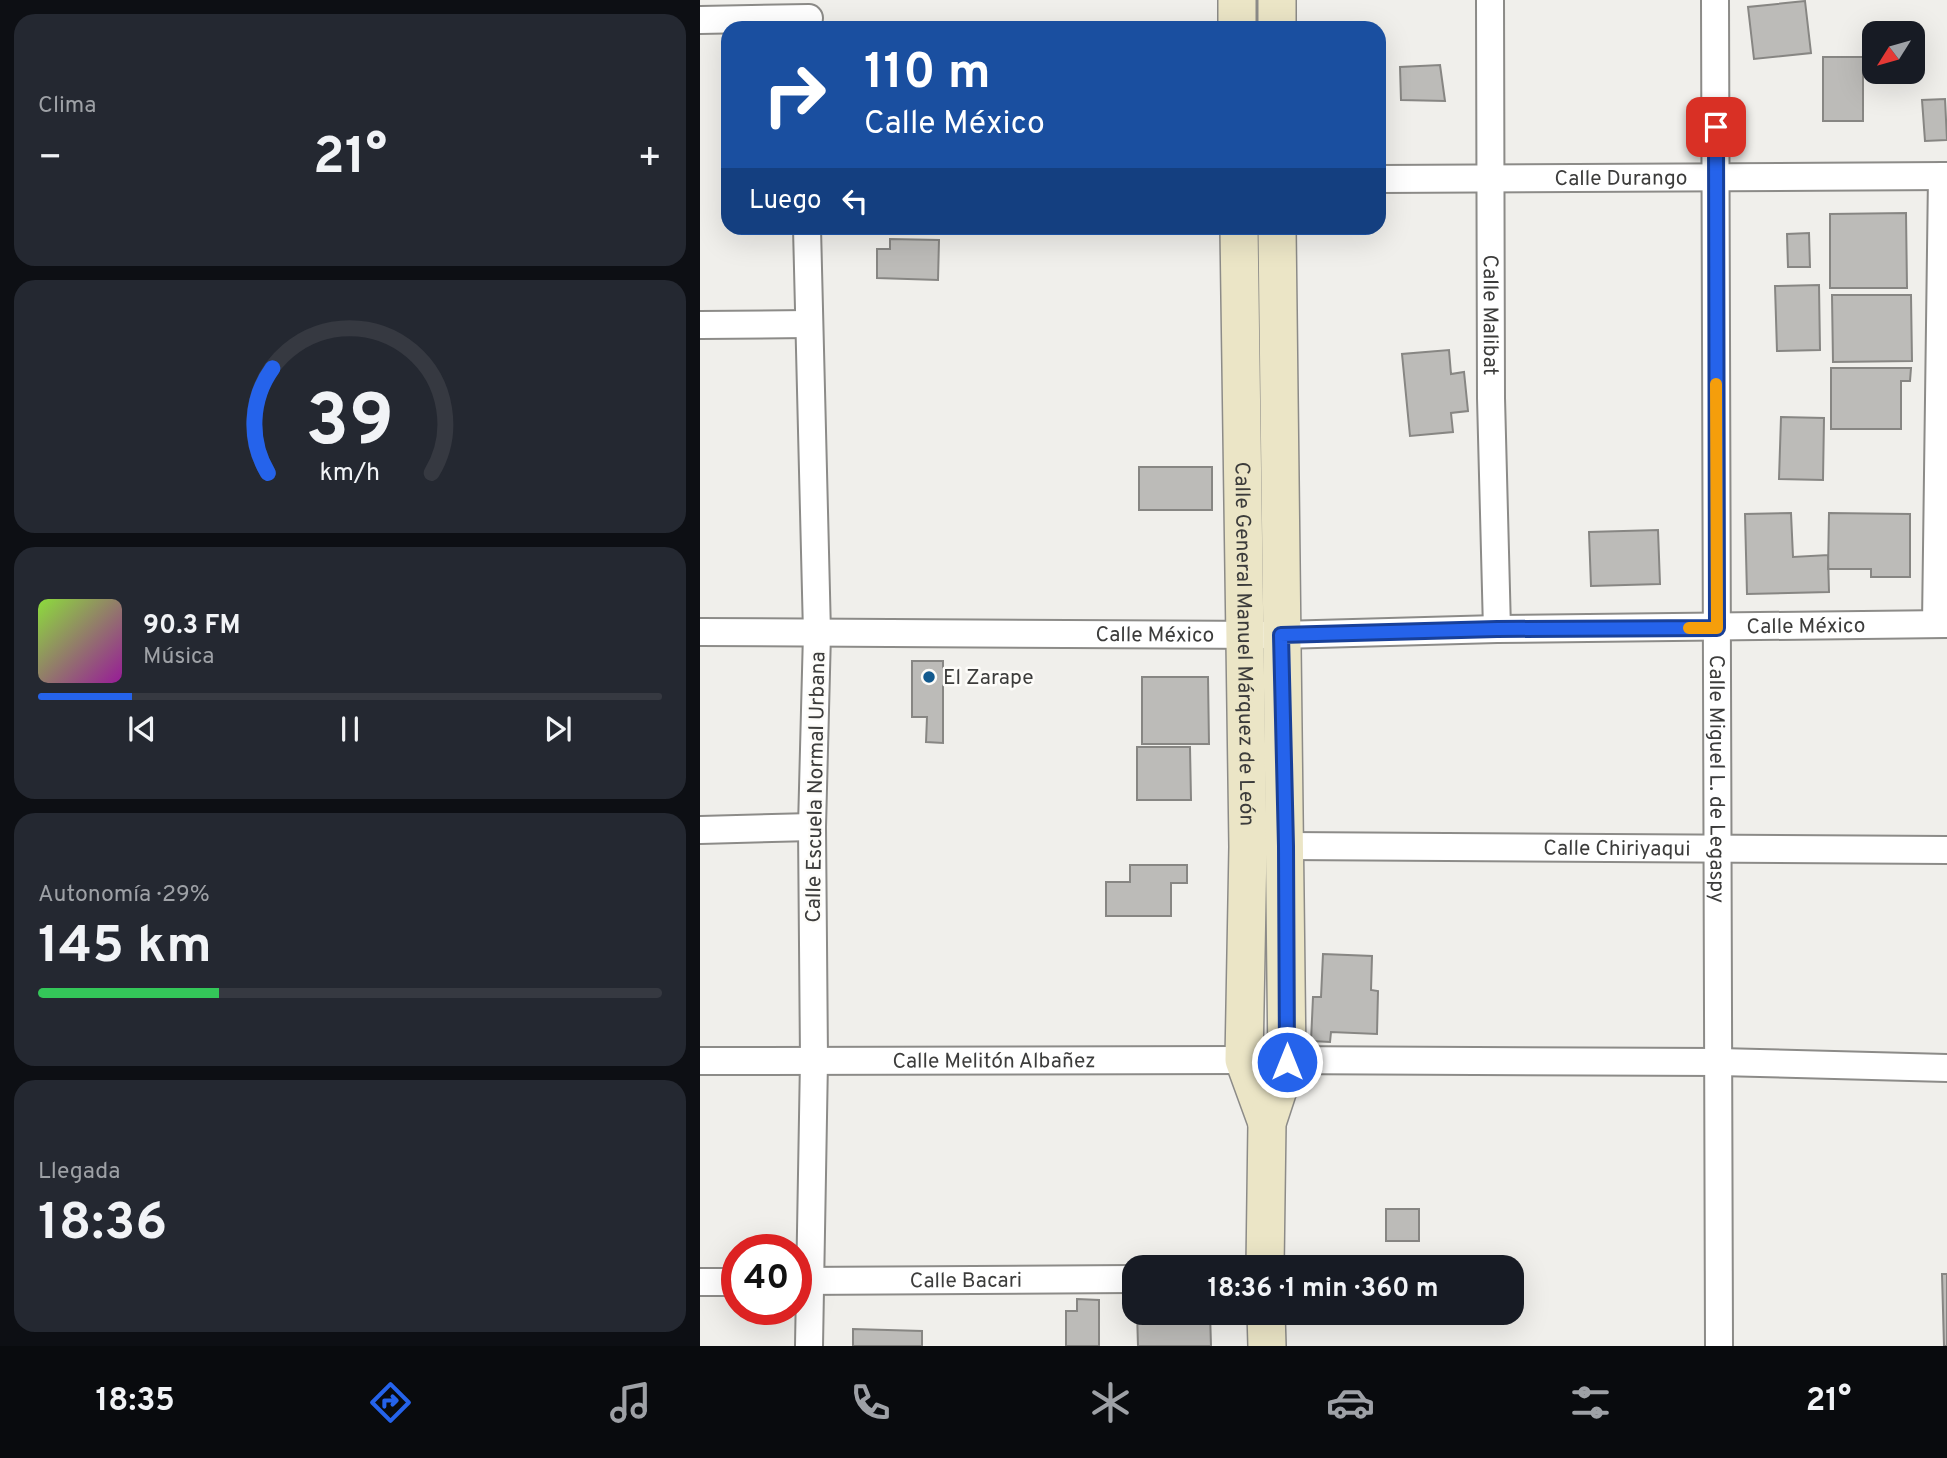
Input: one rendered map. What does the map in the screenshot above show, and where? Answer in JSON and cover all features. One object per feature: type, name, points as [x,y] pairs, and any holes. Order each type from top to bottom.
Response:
[{"type":"street","points":[[1237,0],[1237,21]]},
{"type":"street","points":[[1277,0],[1277,21]]},
{"type":"street","name":"Calle Malibat","points":[[1490,0],[1491,398],[1497,629]]},
{"type":"street","name":"Calle Miguel L. de Legaspy","points":[[1716,0],[1719,1346]]},
{"type":"street","points":[[700,20],[809,15]]},
{"type":"street","points":[[1942,624],[1945,176]]},
{"type":"street","name":"Calle Durango","points":[[1386,179],[1945,176]]},
{"type":"street","name":"Calle Escuela Normal Urbana","points":[[805,1234],[814,1060],[812,827],[817,633],[807,235]]},
{"type":"street","name":"Calle General Manuel Márquez de León","points":[[1239,235],[1248,847],[1244,1060]]},
{"type":"street","name":"Calle General Manuel Márquez de León","points":[[1267,1123],[1287,1062],[1276,235]]},
{"type":"street","points":[[700,326],[809,324]]},
{"type":"street","name":"Calle México","points":[[700,632],[1281,635],[1497,629],[1942,624]]},
{"type":"street","points":[[700,830],[812,827]]},
{"type":"street","name":"Calle Chiriyaqui","points":[[1286,846],[1947,850]]},
{"type":"street","points":[[1244,1060],[1267,1123],[1265,1255]]},
{"type":"street","name":"Calle Melitón Albañez","points":[[700,1061],[1718,1062],[1947,1068]]},
{"type":"street","name":"Calle Bacari","points":[[812,1281],[1122,1279]]},
{"type":"street","points":[[700,1282],[721,1282]]},
{"type":"street","name":"Calle Escuela Normal Urbana","points":[[807,1325],[809,1346]]},
{"type":"street","points":[[1266,1325],[1267,1346]]},
{"type":"building","points":[[1805,1],[1811,53],[1754,59],[1748,7]]},
{"type":"building","points":[[1823,57],[1862,57],[1863,121],[1823,121]]},
{"type":"building","points":[[1440,65],[1445,101],[1401,100],[1400,67]]},
{"type":"building","points":[[1945,99],[1947,140],[1925,141],[1922,100]]},
{"type":"building","points":[[1906,213],[1907,288],[1830,288],[1830,214]]},
{"type":"building","points":[[1809,233],[1810,267],[1788,267],[1787,234]]},
{"type":"building","points":[[890,239],[939,240],[938,280],[877,278],[877,249],[890,249]]},
{"type":"building","points":[[1819,285],[1820,350],[1777,351],[1775,286]]},
{"type":"building","points":[[1832,295],[1911,295],[1912,361],[1833,362]]},
{"type":"building","points":[[1449,350],[1451,374],[1464,372],[1468,411],[1451,413],[1453,432],[1410,436],[1402,354]]},
{"type":"building","points":[[1831,368],[1911,368],[1910,381],[1901,381],[1901,429],[1831,429]]},
{"type":"building","points":[[1781,417],[1824,418],[1823,480],[1779,479]]},
{"type":"building","points":[[1139,467],[1212,467],[1212,510],[1139,510]]},
{"type":"building","points":[[1791,513],[1793,557],[1828,555],[1829,592],[1747,594],[1745,514]]},
{"type":"building","points":[[1829,513],[1910,514],[1910,577],[1871,577],[1871,569],[1828,569]]},
{"type":"building","points":[[1658,530],[1660,584],[1591,586],[1589,532]]},
{"type":"building","points":[[912,661],[943,661],[943,743],[926,742],[927,717],[912,717]]},
{"type":"building","points":[[1142,677],[1208,677],[1209,744],[1142,744]]},
{"type":"building","points":[[1137,747],[1190,747],[1191,800],[1137,800]]},
{"type":"building","points":[[1130,865],[1187,865],[1187,883],[1171,883],[1171,916],[1106,916],[1106,882],[1130,882]]},
{"type":"building","points":[[1323,954],[1372,956],[1371,990],[1378,991],[1377,1034],[1331,1032],[1330,1042],[1311,1041],[1313,997],[1321,997]]},
{"type":"building","points":[[1386,1209],[1419,1209],[1419,1241],[1386,1241]]},
{"type":"building","points":[[1942,1274],[1947,1274],[1947,1346],[1944,1346]]},
{"type":"building","points":[[1077,1299],[1099,1300],[1099,1346],[1066,1346],[1066,1311],[1077,1311]]},
{"type":"building","points":[[1137,1325],[1210,1325],[1211,1346],[1138,1346]]},
{"type":"building","points":[[853,1329],[922,1331],[922,1346],[853,1346]]},
{"type":"slow traffic","points":[[1689,628],[1717,628],[1716,384]]},
{"type":"place","name":"El Zarape","points":[[929,677]]},
{"type":"route","points":[[1287,1062],[1281,635],[1497,629],[1717,628],[1716,127]]}]
